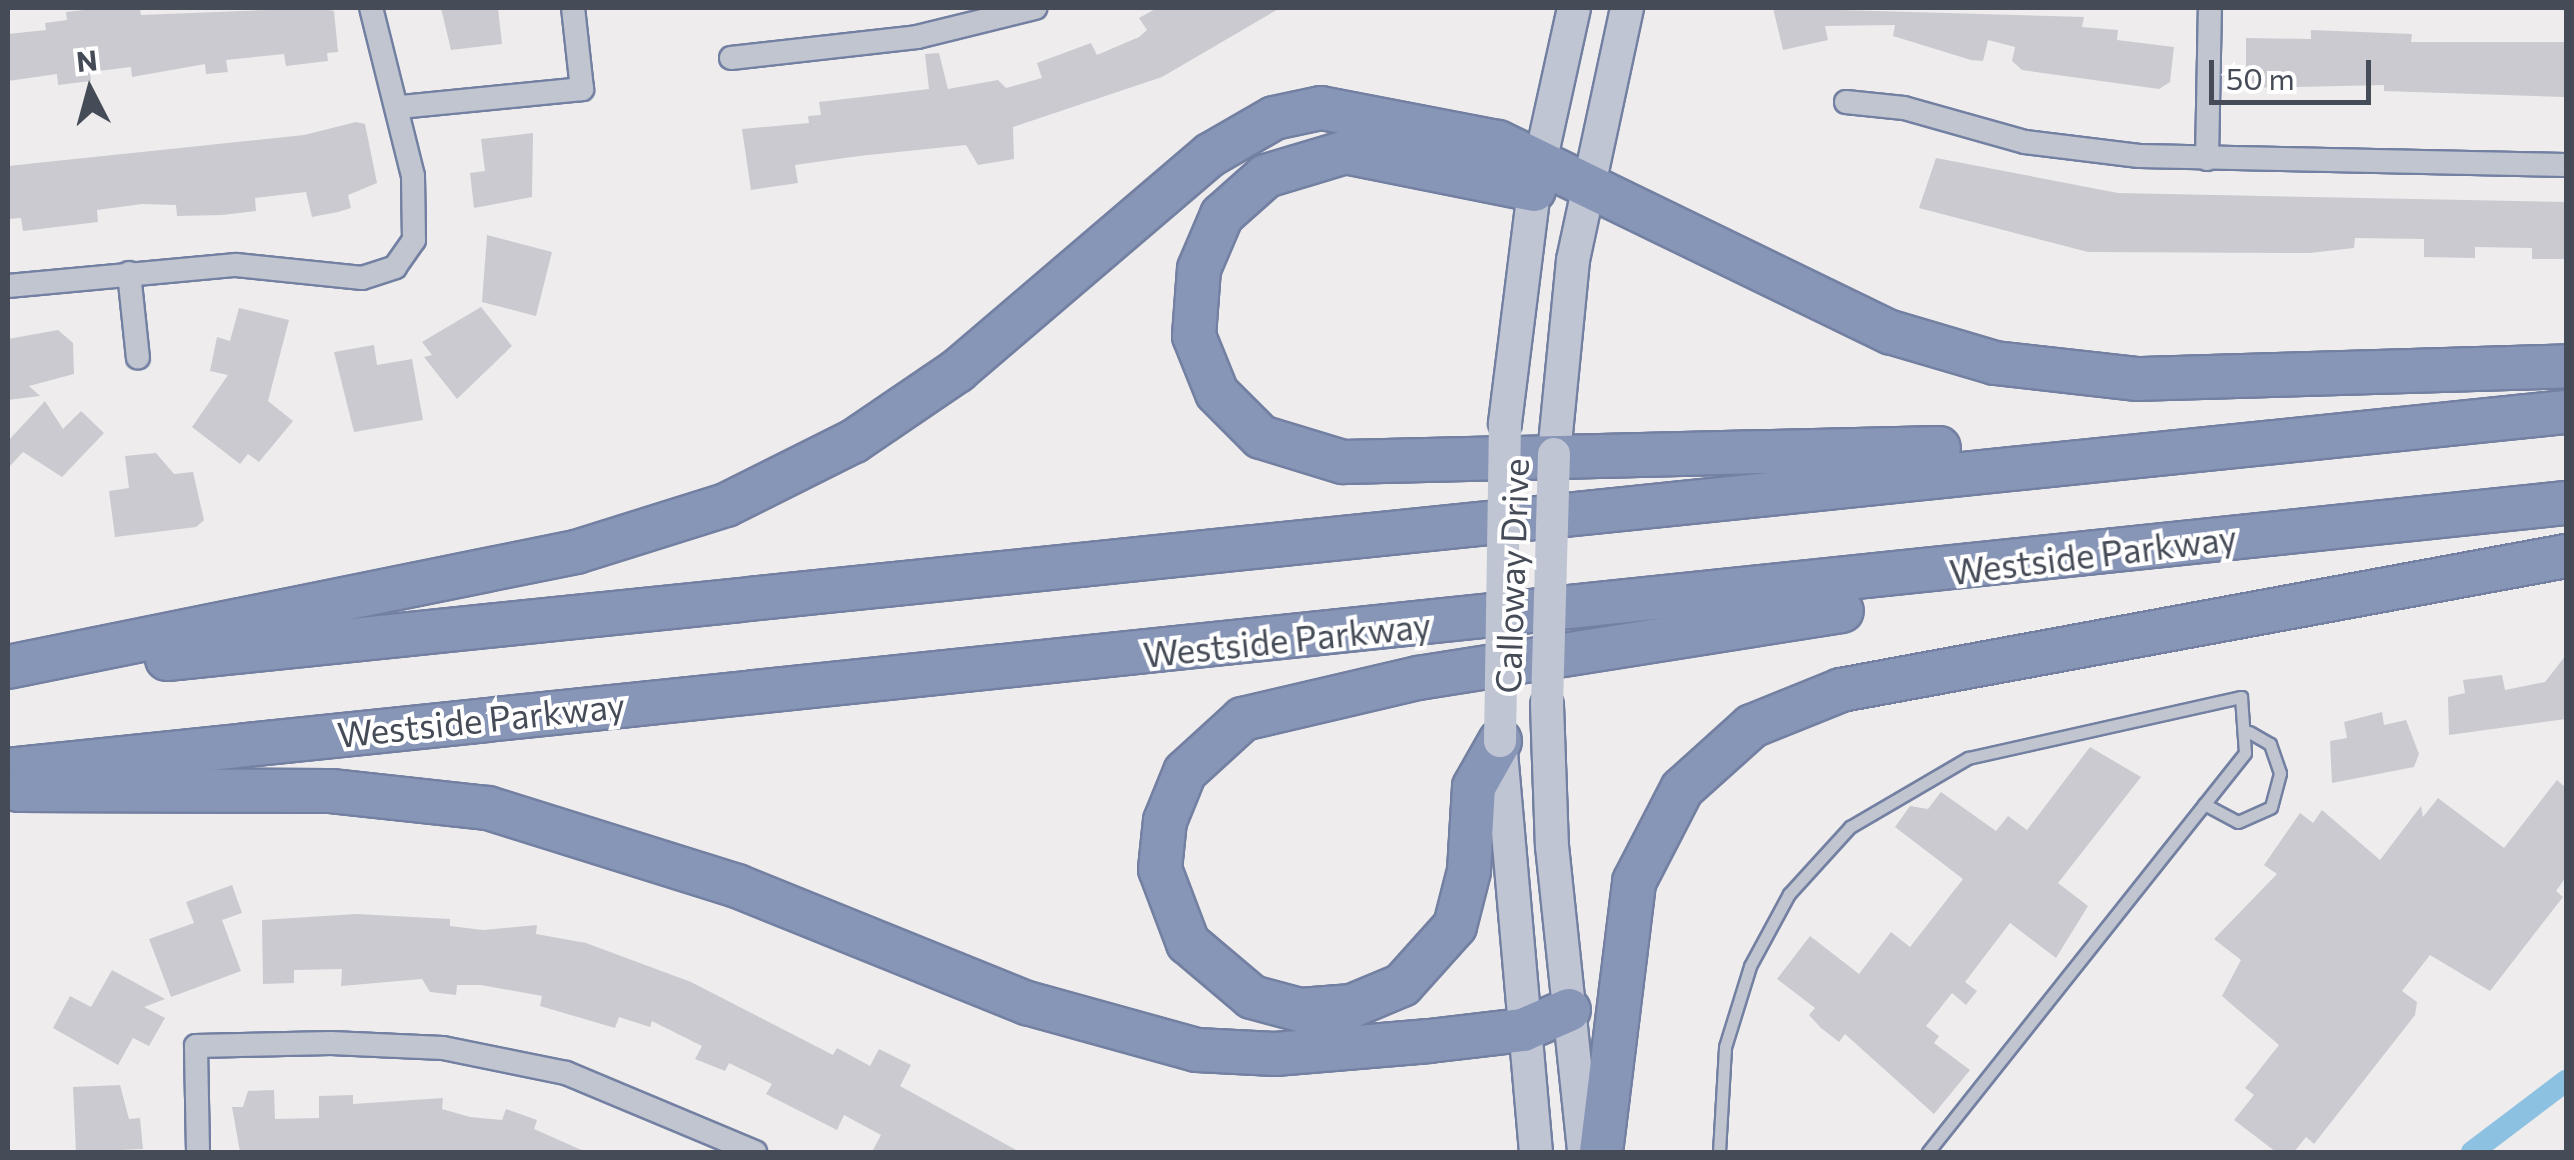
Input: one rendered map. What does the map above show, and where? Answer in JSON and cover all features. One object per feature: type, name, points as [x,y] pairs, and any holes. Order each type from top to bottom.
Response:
[{"type":"highway","points":[[8,667],[576,552],[726,505],[917,400],[1210,155],[1274,118],[1351,110],[1538,175]]},
{"type":"highway","points":[[2330,433],[1343,462],[1262,437],[1217,393],[1194,336],[1198,269],[1222,215],[1266,176],[1346,152],[1586,184],[1890,332],[1995,363],[2138,379],[2566,366]]},
{"type":"highway","points":[[8,676],[2330,433],[2566,412]]},
{"type":"highway","name":"Westside Parkway","points":[[8,770],[1799,588],[2385,520],[2566,503]]},
{"type":"highway","points":[[1500,741],[1474,787],[1469,870],[1454,926],[1402,985],[1352,1006],[1300,1010],[1252,997],[1188,943],[1160,870],[1164,821],[1201,753],[1265,710],[1418,678],[2385,520]]},
{"type":"highway","points":[[1601,1152],[1634,882],[1682,789],[1752,726],[1841,690],[2566,556]]},
{"type":"highway","points":[[8,790],[331,791],[488,808],[738,886],[1059,1014],[1197,1050],[1274,1054],[1523,1030],[1569,1010]]},
{"type":"main road","name":"Calloway Drive","points":[[1536,1152],[1500,741],[1512,342],[1538,175],[1574,8]]},
{"type":"main road","name":"Calloway Drive","points":[[1584,1152],[1569,1010],[1547,706],[1557,418],[1586,184],[1626,8]]},
{"type":"street","points":[[8,286],[236,265],[362,278],[406,256],[416,224],[400,107],[371,8]]},
{"type":"street","points":[[400,107],[582,89],[573,8]]},
{"type":"street","points":[[731,58],[917,36],[1035,8]]},
{"type":"street","points":[[2207,159],[2210,8]]},
{"type":"street","points":[[1846,102],[1904,108],[2044,145],[2207,159],[2566,165]]},
{"type":"street","points":[[130,273],[138,358]]},
{"type":"street","points":[[198,1152],[196,1046],[374,1043],[512,1059],[619,1090],[755,1152]]},
{"type":"lane","points":[[1719,1152],[1725,1048],[1750,966],[1789,894],[1850,827],[1926,777],[2017,744],[2241,697],[2249,732],[2244,753],[1928,1152]]},
{"type":"lane","points":[[2204,804],[2238,822],[2272,807],[2280,774],[2270,744],[2249,732]]},
{"type":"building","points":[[140,8],[141,15],[320,8],[334,11],[338,52],[327,53],[328,61],[286,66],[284,54],[226,60],[228,72],[206,74],[205,64],[132,77],[131,67],[90,72],[91,81],[58,85],[57,74],[8,81],[8,34],[46,30],[45,23],[67,20],[66,12]]},
{"type":"building","points":[[441,8],[498,8],[502,44],[451,50]]},
{"type":"building","points":[[1157,8],[1280,8],[1162,77],[1013,127],[1014,159],[978,165],[966,145],[859,156],[795,165],[798,183],[751,190],[742,129],[809,123],[808,116],[821,115],[819,102],[929,89],[925,54],[939,53],[948,89],[998,80],[1006,88],[1042,78],[1037,63],[1091,43],[1097,55],[1139,37],[1147,30],[1139,18]]},
{"type":"building","points":[[1773,8],[2084,17],[2082,27],[2118,30],[2117,40],[2174,47],[2170,82],[2159,89],[2022,70],[2012,61],[2015,47],[1988,40],[1983,61],[1971,60],[1893,36],[1895,25],[1825,26],[1828,40],[1783,50]]},
{"type":"building","points":[[2311,30],[2412,34],[2411,42],[2566,42],[2566,97],[2384,91],[2384,85],[2246,88],[2246,38],[2311,39]]},
{"type":"building","points":[[356,122],[365,124],[377,183],[348,195],[351,208],[338,212],[312,217],[306,192],[255,198],[256,211],[222,215],[177,216],[176,205],[142,204],[97,210],[98,222],[23,231],[21,218],[8,219],[8,166],[304,135]]},
{"type":"building","points":[[533,133],[532,197],[474,208],[470,173],[485,171],[481,139]]},
{"type":"building","points":[[1936,158],[2118,193],[2566,202],[2566,259],[2532,259],[2532,248],[2475,247],[2475,258],[2424,257],[2424,239],[2355,238],[2354,248],[2309,253],[2088,252],[1919,208]]},
{"type":"building","points":[[487,235],[552,252],[536,316],[482,302]]},
{"type":"building","points":[[481,307],[512,346],[457,399],[424,357],[432,355],[422,342]]},
{"type":"building","points":[[239,308],[289,320],[268,401],[293,421],[259,462],[248,454],[240,464],[192,427],[228,375],[210,371],[217,337],[230,341]]},
{"type":"building","points":[[58,330],[73,343],[74,374],[29,386],[40,396],[8,400],[8,339]]},
{"type":"building","points":[[374,345],[377,365],[412,359],[423,420],[354,432],[334,352]]},
{"type":"building","points":[[45,401],[63,429],[81,411],[104,433],[62,477],[23,452],[8,468],[8,441]]},
{"type":"building","points":[[156,453],[174,474],[193,472],[204,520],[196,527],[115,537],[109,491],[129,488],[125,456]]},
{"type":"building","points":[[2566,655],[2566,719],[2449,735],[2448,697],[2465,693],[2463,680],[2502,675],[2505,690],[2545,682]]},
{"type":"building","points":[[2382,712],[2384,725],[2406,720],[2419,754],[2414,767],[2332,783],[2330,741],[2347,738],[2344,722]]},
{"type":"building","points":[[2090,747],[2141,777],[2058,883],[2088,906],[2056,958],[2010,923],[1965,982],[1977,991],[1966,1005],[1952,993],[1926,1026],[1939,1036],[1934,1043],[1970,1070],[1934,1114],[1845,1034],[1839,1042],[1821,1028],[1809,1015],[1815,1008],[1777,979],[1810,936],[1859,974],[1891,932],[1910,947],[1963,879],[1895,827],[1910,806],[1928,809],[1941,792],[1996,831],[2008,816],[2027,830]]},
{"type":"building","points":[[2557,780],[2566,788],[2566,877],[2556,891],[2563,897],[2490,991],[2430,955],[2402,991],[2417,1002],[2415,1015],[2314,1144],[2306,1137],[2294,1152],[2276,1152],[2234,1120],[2254,1095],[2245,1088],[2279,1045],[2222,996],[2241,960],[2214,939],[2277,874],[2264,865],[2300,813],[2313,823],[2322,810],[2380,860],[2421,806],[2423,817],[2438,798],[2504,848]]},
{"type":"building","points":[[232,885],[242,913],[222,920],[241,971],[171,997],[149,939],[194,923],[186,902]]},
{"type":"building","points":[[356,914],[450,919],[450,926],[483,930],[537,925],[536,934],[586,943],[691,982],[833,1055],[837,1048],[870,1066],[879,1049],[911,1065],[900,1086],[1020,1152],[872,1152],[881,1135],[844,1115],[837,1130],[766,1094],[772,1084],[729,1063],[725,1071],[695,1059],[702,1046],[652,1021],[650,1027],[619,1017],[615,1028],[540,1006],[542,996],[481,985],[457,985],[456,995],[430,992],[422,979],[341,986],[342,969],[294,970],[294,983],[263,984],[262,920]]},
{"type":"building","points":[[112,970],[165,999],[144,1007],[165,1018],[149,1046],[133,1038],[118,1065],[53,1028],[70,996],[91,1007]]},
{"type":"building","points":[[120,1085],[129,1119],[140,1118],[143,1149],[76,1152],[73,1087]]},
{"type":"building","points":[[274,1090],[275,1119],[319,1118],[319,1096],[353,1095],[353,1104],[443,1098],[442,1109],[470,1117],[502,1120],[506,1109],[537,1120],[534,1129],[586,1152],[240,1152],[232,1107],[243,1107],[248,1091]]},
{"type":"waterway","points":[[2472,1152],[2566,1081]]}]
